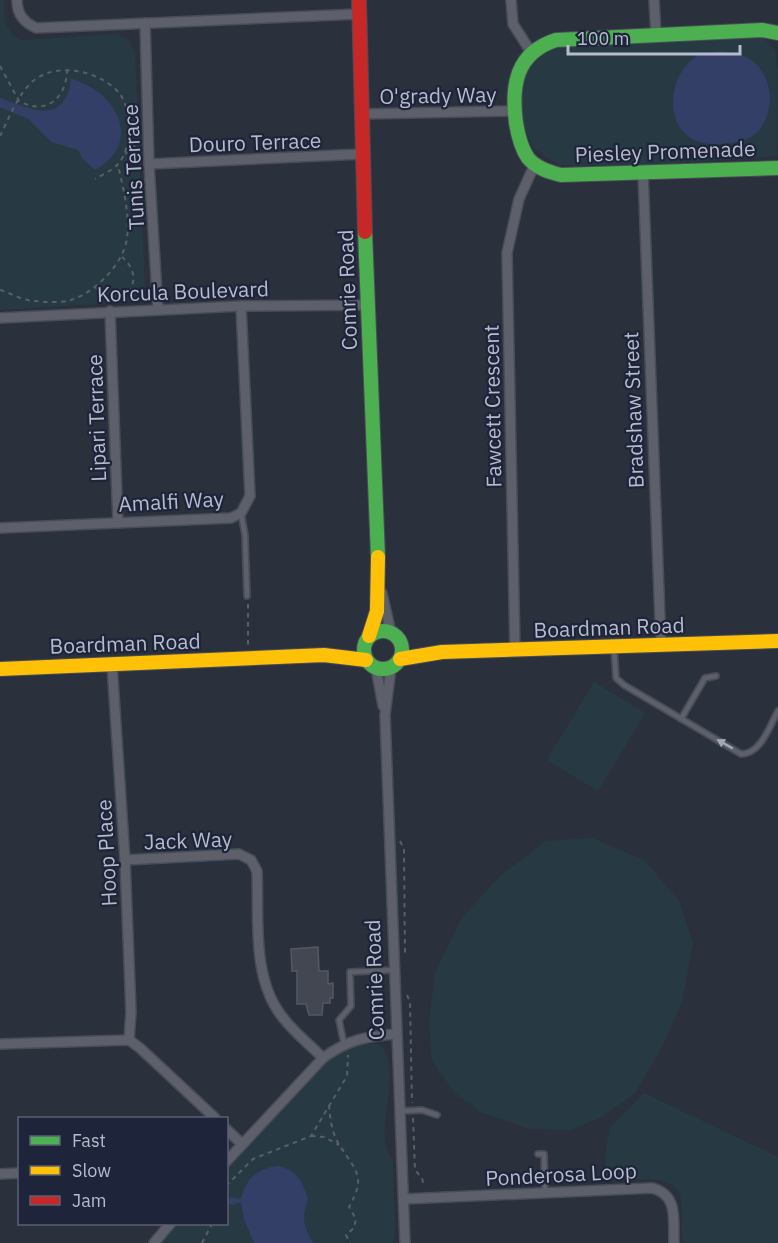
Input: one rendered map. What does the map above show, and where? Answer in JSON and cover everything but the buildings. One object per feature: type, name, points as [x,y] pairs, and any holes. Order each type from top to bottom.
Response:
[{"type":"street","points":[[17,0],[17,8],[24,21],[36,28],[145,23],[359,7]]},
{"type":"street","points":[[511,0],[513,24],[531,52]]},
{"type":"street","points":[[654,0],[656,34]]},
{"type":"street","name":"Comrie Road","points":[[359,7],[362,154],[379,579],[377,611],[367,639]]},
{"type":"street","name":"Tunis Terrace","points":[[145,23],[149,164],[158,309]]},
{"type":"street","points":[[535,164],[528,158],[518,139],[515,111],[517,72],[531,52],[544,42],[563,38],[656,34],[762,30],[778,33]]},
{"type":"street","name":"O'grady Way","points":[[362,114],[515,111]]},
{"type":"street","name":"Douro Terrace","points":[[149,164],[362,154]]},
{"type":"street","name":"Piesley Promenade","points":[[535,164],[566,176],[778,168]]},
{"type":"street","name":"Fawcett Crescent","points":[[515,651],[507,254],[519,199],[535,164]]},
{"type":"street","name":"Bradshaw Street","points":[[643,172],[661,646]]},
{"type":"street","name":"Korcula Boulevard","points":[[0,318],[240,306],[368,305]]},
{"type":"street","name":"Amalfi Way","points":[[0,528],[231,518],[241,513],[250,496],[240,306]]},
{"type":"street","name":"Lipari Terrace","points":[[111,311],[117,523]]},
{"type":"street","name":"Comrie Road","points":[[379,579],[396,638]]},
{"type":"street","name":"Boardman Road","points":[[0,669],[324,655],[357,648],[380,631],[442,652]]},
{"type":"street","points":[[396,638],[396,663]]},
{"type":"street","points":[[367,639],[364,654],[371,664]]},
{"type":"street","name":"Boardman Road","points":[[324,655],[371,664],[396,663],[442,652],[778,641]]},
{"type":"street","name":"Comrie Road","points":[[385,715],[396,663]]},
{"type":"street","name":"Comrie Road","points":[[371,664],[385,715],[405,1243]]},
{"type":"street","name":"Hoop Place","points":[[112,665],[125,860],[131,1012],[129,1041]]},
{"type":"street","name":"Jack Way","points":[[125,860],[239,854],[251,860],[257,871],[261,970],[269,996],[283,1018],[323,1058]]},
{"type":"street","points":[[228,1160],[323,1058],[357,1038],[396,1034]]},
{"type":"street","points":[[0,1044],[129,1041],[141,1048],[213,1117]]},
{"type":"street","points":[[228,1131],[242,1144]]},
{"type":"street","points":[[0,1174],[18,1173]]},
{"type":"street","name":"Ponderosa Loop","points":[[404,1200],[645,1188],[668,1194],[672,1206],[674,1243]]},
{"type":"street","points":[[154,1243],[166,1227]]},
{"type":"lane","points":[[241,513],[246,536],[248,596]]},
{"type":"lane","points":[[614,648],[616,678],[741,754],[750,754],[762,740],[778,711],[770,708]]},
{"type":"lane","points":[[681,718],[705,678],[716,676]]},
{"type":"lane","points":[[692,699],[698,703]]},
{"type":"lane","points":[[754,735],[762,740]]},
{"type":"lane","points":[[345,1046],[339,1020],[351,1006],[350,972],[394,970]]},
{"type":"lane","points":[[400,1111],[422,1110],[437,1115]]},
{"type":"lane","points":[[538,1154],[544,1154],[545,1193]]},
{"type":"path","points":[[0,66],[7,83],[19,101],[35,107],[51,104],[64,90],[68,71]]},
{"type":"path","points":[[0,136],[32,82],[42,75],[56,70],[91,74],[120,95],[127,114],[128,136],[118,165],[95,179]]},
{"type":"path","points":[[128,136],[139,134]]},
{"type":"path","points":[[123,155],[139,142]]},
{"type":"path","points":[[0,290],[32,301],[54,301],[71,300],[94,287],[122,256],[128,237],[125,200],[118,165]]},
{"type":"path","points":[[122,256],[134,270],[135,276],[124,294]]},
{"type":"path","points":[[94,287],[106,296],[124,294]]},
{"type":"path","points":[[124,294],[127,302]]},
{"type":"path","points":[[248,596],[248,649]]},
{"type":"path","points":[[311,1136],[349,1071],[345,1046]]},
{"type":"path","points":[[329,1105],[331,1122],[339,1146],[354,1165],[359,1181],[349,1206],[356,1219],[354,1228],[346,1235],[350,1243]]},
{"type":"path","points":[[413,1116],[415,1170],[422,1178],[424,1191]]},
{"type":"path","points":[[228,1184],[253,1159],[311,1136],[324,1137],[339,1146]]},
{"type":"path","points":[[201,1243],[211,1225]]},
{"type":"shaded area","points":[[0,0],[4,0],[8,28],[11,33],[22,40],[118,34],[129,41],[135,53],[145,289],[128,302],[0,310]]},
{"type":"shaded area","points":[[762,36],[775,50],[778,71],[777,156],[644,165],[559,165],[533,148],[515,102],[520,65],[541,43]]},
{"type":"shaded area","points":[[594,682],[645,713],[598,791],[547,760]]},
{"type":"shaded area","points":[[593,838],[645,861],[679,901],[693,943],[682,1002],[662,1047],[635,1093],[603,1116],[571,1130],[529,1129],[479,1111],[455,1093],[432,1061],[429,1023],[435,973],[461,919],[499,877],[546,841]]},
{"type":"shaded area","points":[[362,1043],[379,1045],[387,1055],[390,1068],[385,1135],[387,1149],[393,1160],[395,1238],[392,1243],[159,1243],[176,1225],[228,1225],[228,1169],[324,1065],[343,1051]]},
{"type":"shaded area","points":[[644,1093],[778,1157],[778,1243],[683,1243],[681,1201],[676,1188],[659,1180],[605,1181],[606,1147],[610,1128]]},
{"type":"water","points":[[721,51],[745,56],[758,66],[767,82],[769,109],[760,129],[754,134],[736,142],[710,144],[695,140],[685,133],[674,112],[673,100],[679,76],[686,66],[697,56]]},
{"type":"water","points":[[71,79],[101,94],[112,106],[119,119],[121,133],[118,146],[110,159],[95,170],[82,158],[78,150],[51,142],[29,119],[0,107],[0,98],[34,109],[44,111],[54,109],[62,104]]},
{"type":"water","points":[[278,1166],[294,1173],[303,1187],[308,1199],[304,1216],[305,1227],[314,1243],[254,1243],[244,1219],[241,1202],[232,1205],[228,1203],[230,1197],[241,1199],[249,1180],[258,1172]]},
{"type":"traffic: fast","points":[[778,33],[762,30],[556,40],[532,53],[524,62],[516,83],[515,96],[517,128],[526,154],[539,167],[556,174],[778,168]]},
{"type":"traffic: fast","points":[[365,232],[378,557]]},
{"type":"traffic: fast","points":[[383,631],[397,636],[402,650],[397,664],[383,669],[369,664],[364,650],[369,636],[383,631]]},
{"type":"traffic: slow","points":[[369,636],[377,611],[378,557]]},
{"type":"traffic: slow","points":[[400,659],[442,652],[778,641]]},
{"type":"traffic: slow","points":[[0,669],[324,655],[366,660]]},
{"type":"traffic: jam","points":[[359,0],[365,232]]}]
